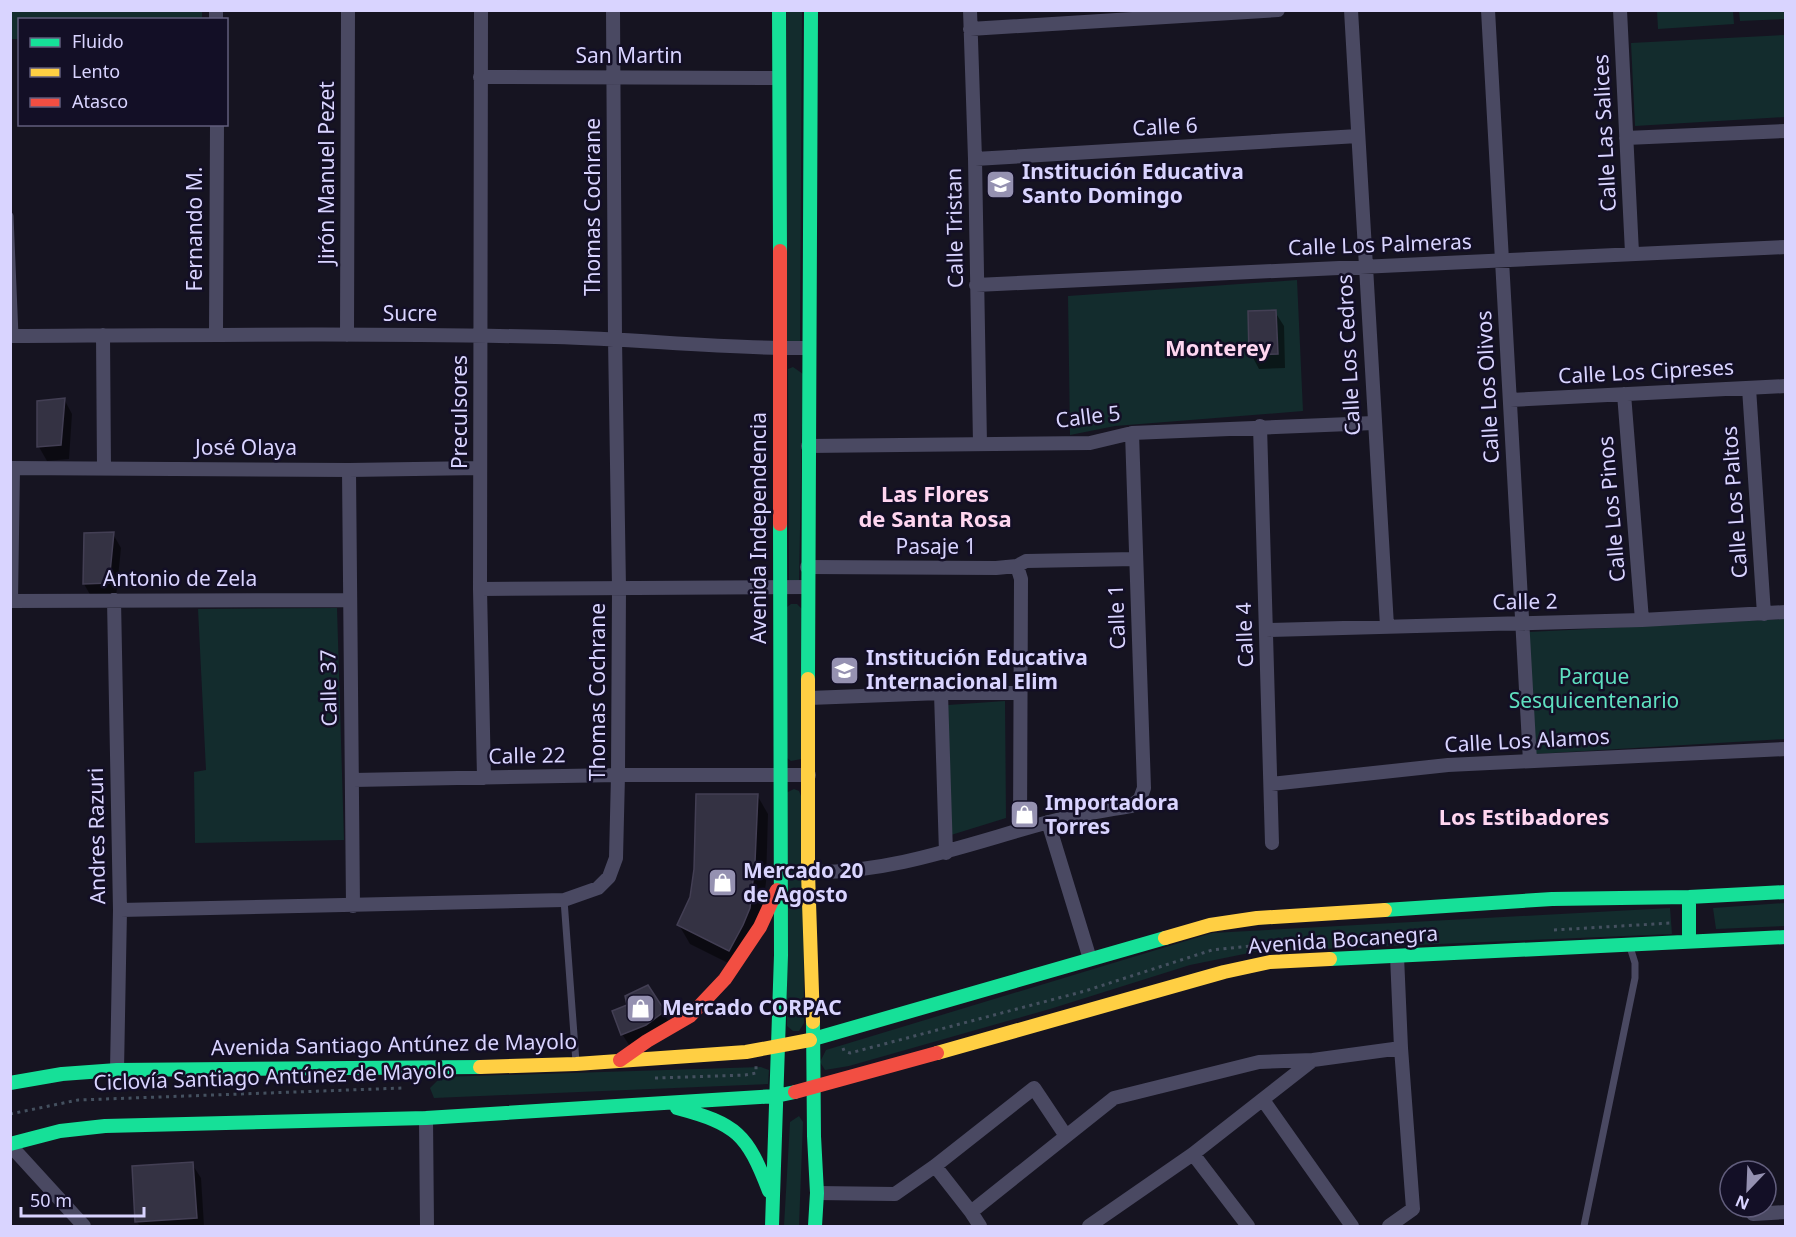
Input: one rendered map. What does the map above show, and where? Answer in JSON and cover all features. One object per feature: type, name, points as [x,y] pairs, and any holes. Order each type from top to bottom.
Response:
[{"type":"main road","name":"Avenida Independencia","points":[[772,1227],[778,1044],[782,775],[779,10]]},
{"type":"main road","points":[[811,10],[807,446],[808,872],[815,1088],[814,1136],[817,1193],[815,1227]]},
{"type":"main road","points":[[619,1061],[647,1041],[690,1016],[725,979],[760,927],[781,878]]},
{"type":"main road","name":"Avenida Bocanegra","points":[[778,1044],[814,1039],[1210,925],[1257,918],[1552,899],[1689,897],[1785,892]]},
{"type":"main road","points":[[1689,897],[1689,941]]},
{"type":"main road","name":"Avenida Bocanegra","points":[[776,1096],[815,1088],[1224,972],[1270,962],[1785,937]]},
{"type":"main road","name":"Avenida Santiago Antúnez de Mayolo","points":[[10,1083],[62,1074],[117,1070],[422,1068],[576,1064],[746,1052],[778,1044]]},
{"type":"main road","points":[[10,1144],[60,1131],[105,1126],[426,1118],[776,1096]]},
{"type":"main road","points":[[657,1104],[701,1114],[729,1128],[747,1143],[760,1167],[773,1203]]},
{"type":"street","name":"Jirón Manuel Pezet","points":[[347,335],[348,10]]},
{"type":"street","name":"Preculsores","points":[[481,10],[480,589],[484,778]]},
{"type":"street","name":"Thomas Cochrane","points":[[120,910],[564,900],[598,888],[609,877],[616,858],[620,588],[615,339],[614,10]]},
{"type":"street","name":"Calle Tristan","points":[[970,10],[980,444]]},
{"type":"street","points":[[970,29],[1109,15],[1278,10]]},
{"type":"street","name":"Calle Los Cedros","points":[[1351,10],[1387,626]]},
{"type":"street","name":"Calle Los Olivos","points":[[1488,10],[1530,761]]},
{"type":"street","name":"Calle Las Salices","points":[[1620,10],[1632,253]]},
{"type":"street","name":"San Martin","points":[[480,77],[778,78]]},
{"type":"street","name":"Fernando M.","points":[[216,126],[216,334]]},
{"type":"street","points":[[1626,138],[1785,130]]},
{"type":"street","name":"Calle 6","points":[[975,159],[1358,136]]},
{"type":"street","name":"Calle Los Palmeras","points":[[976,285],[1785,247]]},
{"type":"street","name":"Sucre","points":[[13,336],[216,334],[481,336],[615,339],[780,349],[809,348]]},
{"type":"street","points":[[103,335],[104,469]]},
{"type":"street","name":"Calle Los Cipreses","points":[[1510,400],[1785,386]]},
{"type":"street","name":"Calle Los Paltos","points":[[1749,388],[1764,614]]},
{"type":"street","name":"Calle Los Pinos","points":[[1624,394],[1642,620]]},
{"type":"street","name":"Calle 5","points":[[807,446],[1090,443],[1132,433],[1374,423]]},
{"type":"street","name":"Calle 4","points":[[1260,426],[1272,843]]},
{"type":"street","name":"Calle 1","points":[[1048,822],[1131,806],[1140,799],[1144,788],[1132,433]]},
{"type":"street","points":[[11,601],[12,468]]},
{"type":"street","name":"José Olaya","points":[[12,468],[349,470],[480,468]]},
{"type":"street","name":"Calle 37","points":[[349,470],[353,906]]},
{"type":"street","name":"Pasaje 1","points":[[807,567],[996,568],[1017,566],[1026,561],[1136,559]]},
{"type":"street","points":[[1017,566],[1021,579],[1020,830]]},
{"type":"street","points":[[480,589],[808,587]]},
{"type":"street","name":"Andres Razuri","points":[[114,600],[120,910],[117,1070]]},
{"type":"street","name":"Antonio de Zela","points":[[11,601],[349,600]]},
{"type":"street","name":"Calle 2","points":[[1266,630],[1642,620],[1785,612]]},
{"type":"street","points":[[809,698],[941,693],[1019,693]]},
{"type":"street","points":[[941,693],[946,853]]},
{"type":"street","name":"Calle Los Alamos","points":[[1271,784],[1448,765],[1785,749]]},
{"type":"street","name":"Calle 22","points":[[353,780],[618,775],[809,775]]},
{"type":"street","points":[[808,872],[830,873],[946,853],[1048,822],[1090,959]]},
{"type":"street","points":[[1389,1227],[1413,1209],[1401,1048],[1397,956]]},
{"type":"street","points":[[971,1212],[1114,1098],[1259,1062],[1313,1060],[1401,1048]]},
{"type":"street","points":[[1089,1227],[1193,1154],[1313,1060]]},
{"type":"street","points":[[817,1193],[895,1194],[935,1166],[1035,1088],[1066,1136]]},
{"type":"street","points":[[1263,1100],[1352,1227]]},
{"type":"street","points":[[426,1118],[428,1227]]},
{"type":"street","points":[[10,1144],[84,1227]]},
{"type":"street","points":[[1193,1154],[1248,1227]]},
{"type":"street","points":[[935,1166],[980,1227]]},
{"type":"lane","points":[[10,216],[13,336]]},
{"type":"lane","points":[[564,900],[576,1064]]},
{"type":"lane","points":[[1584,1227],[1635,978],[1635,963],[1630,946]]},
{"type":"path","points":[[650,1078],[756,1072]]},
{"type":"path","name":"Ciclovía Santiago Antúnez de Mayolo","points":[[10,1114],[78,1100],[411,1087]]},
{"type":"green space","points":[[11,10],[202,10],[202,18],[18,18],[18,39],[11,39]]},
{"type":"green space","points":[[786,11],[802,11],[800,342],[787,343]]},
{"type":"green space","points":[[1657,11],[1733,11],[1734,24],[1658,29]]},
{"type":"green space","points":[[1739,11],[1785,11],[1785,19],[1740,21]]},
{"type":"green space","points":[[1785,35],[1785,117],[1635,126],[1631,43]]},
{"type":"green space","points":[[1297,280],[1303,411],[1115,426],[1070,435],[1068,296]]},
{"type":"green space","points":[[793,367],[803,374],[799,581],[789,581],[788,369]]},
{"type":"green space","points":[[797,604],[802,609],[801,759],[791,761],[787,758],[787,607]]},
{"type":"green space","points":[[337,608],[344,840],[195,843],[194,772],[206,770],[198,609]]},
{"type":"green space","name":"Parque Sesquicentenario","points":[[1785,619],[1785,739],[1535,754],[1529,632]]},
{"type":"green space","points":[[1005,701],[1006,818],[951,835],[948,705]]},
{"type":"green space","points":[[794,789],[799,791],[803,801],[804,1023],[799,1031],[793,1031],[787,1026],[786,793]]},
{"type":"green space","points":[[1785,903],[1785,926],[1716,929],[1713,908]]},
{"type":"green space","points":[[1670,908],[1672,934],[1254,952],[1190,965],[1050,1009],[849,1066],[825,1070],[820,1062],[826,1050],[1212,933]]},
{"type":"green space","points":[[761,1067],[769,1070],[768,1084],[434,1098],[430,1088],[441,1077]]},
{"type":"green space","points":[[799,1116],[803,1122],[799,1226],[784,1226],[790,1122]]},
{"type":"building","points":[[1276,310],[1278,354],[1249,355],[1248,311]]},
{"type":"building","points":[[65,398],[61,445],[37,447],[37,401]]},
{"type":"building","points":[[114,532],[109,583],[83,584],[84,533]]},
{"type":"building","name":"Mercado 20 de Agosto","points":[[696,794],[758,794],[750,908],[729,951],[677,925],[690,897],[694,869]]},
{"type":"building","name":"Mercado CORPAC","points":[[648,985],[665,1011],[646,1025],[621,1035],[612,1011],[627,1005],[625,996]]},
{"type":"building","points":[[193,1162],[197,1218],[135,1222],[132,1166]]},
{"type":"traffic: fast","points":[[779,10],[780,251]]},
{"type":"traffic: fast","points":[[808,679],[811,10]]},
{"type":"traffic: fast","points":[[772,1226],[781,955],[780,524]]},
{"type":"traffic: fast","points":[[1385,910],[1552,899],[1689,897],[1786,892]]},
{"type":"traffic: fast","points":[[1689,897],[1689,941]]},
{"type":"traffic: fast","points":[[1330,959],[1786,937]]},
{"type":"traffic: fast","points":[[810,1040],[1165,938]]},
{"type":"traffic: fast","points":[[813,1022],[817,1193],[815,1226]]},
{"type":"traffic: fast","points":[[10,1083],[62,1074],[117,1070],[480,1067]]},
{"type":"traffic: fast","points":[[10,1144],[60,1131],[105,1126],[426,1118],[776,1096],[795,1092]]},
{"type":"traffic: fast","points":[[677,1108],[714,1120],[737,1134],[754,1156],[769,1191]]},
{"type":"traffic: slow","points":[[808,679],[808,872],[813,1022]]},
{"type":"traffic: slow","points":[[1165,938],[1210,925],[1257,918],[1385,910]]},
{"type":"traffic: slow","points":[[937,1053],[1224,972],[1270,962],[1330,959]]},
{"type":"traffic: slow","points":[[480,1067],[576,1064],[746,1052],[810,1040]]},
{"type":"traffic: jam","points":[[780,251],[780,524]]},
{"type":"traffic: jam","points":[[620,1060],[690,1016],[725,979],[760,927],[777,890]]},
{"type":"traffic: jam","points":[[795,1092],[937,1053]]},
{"type":"place","name":"Institución Educativa Santo Domingo","points":[[1001,184]]},
{"type":"place","name":"Institución Educativa Internacional Elim","points":[[845,670]]},
{"type":"place","name":"Importadora Torres","points":[[1024,815]]},
{"type":"place","name":"Mercado 20 de Agosto","points":[[722,883]]},
{"type":"place","name":"Mercado CORPAC","points":[[641,1008]]},
{"type":"district","name":"Monterey","points":[[1218,348]]},
{"type":"district","name":"Las Flores de Santa Rosa","points":[[935,506]]},
{"type":"district","name":"Los Estibadores","points":[[1524,817]]}]
